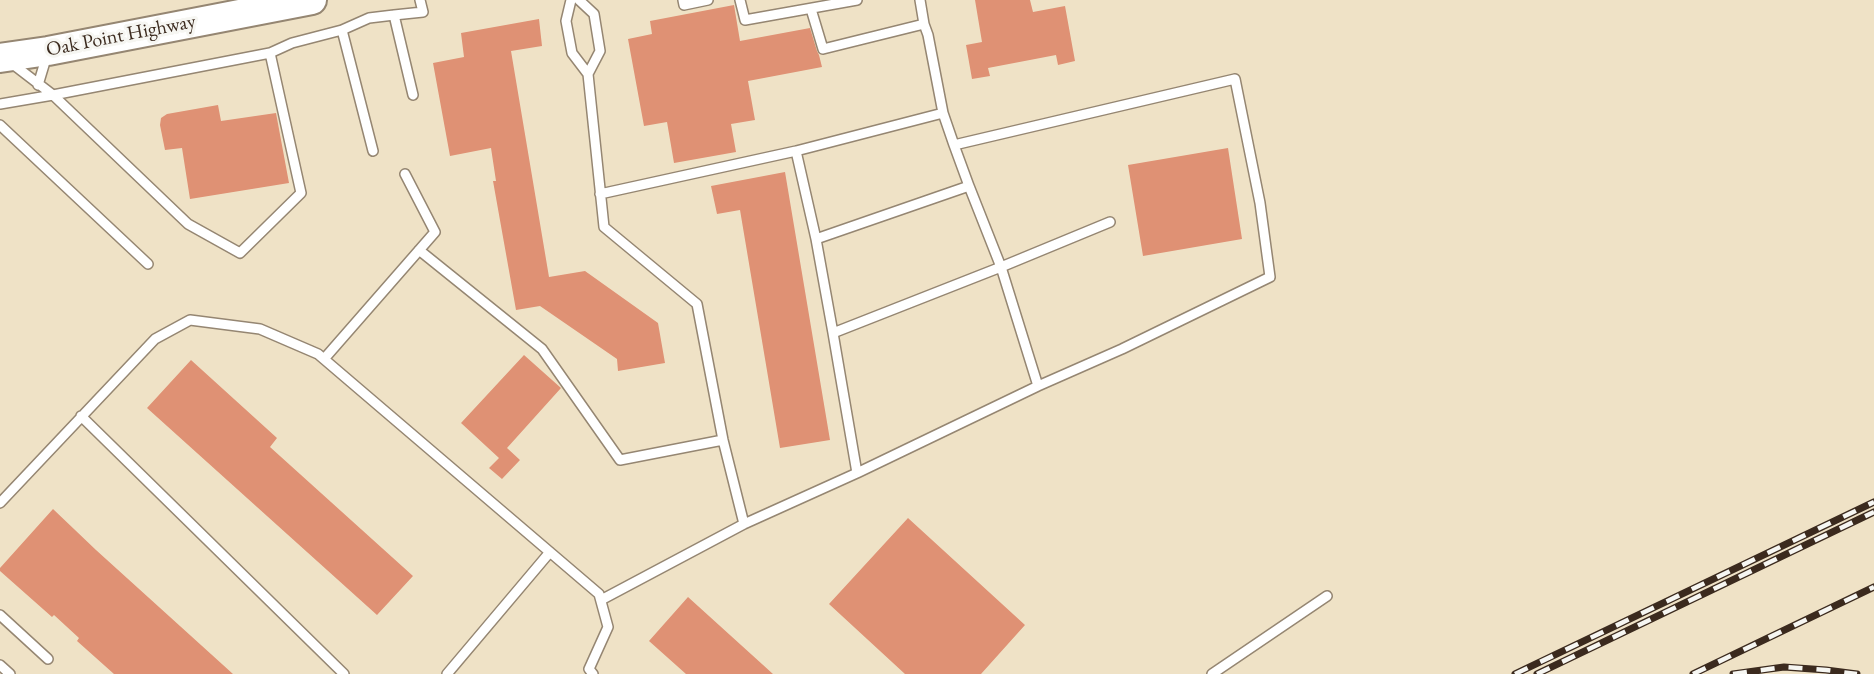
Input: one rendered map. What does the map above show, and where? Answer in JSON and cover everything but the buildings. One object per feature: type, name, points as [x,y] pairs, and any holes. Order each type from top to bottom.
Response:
[{"type":"main road","name":"Oak Point Highway","points":[[2,57],[48,51],[260,5],[312,0]]},
{"type":"lane","points":[[0,104],[270,53],[292,44],[342,30],[369,18],[423,12],[420,0]]},
{"type":"lane","points":[[571,0],[566,21],[572,53],[588,74],[604,227],[697,304],[723,440],[744,524]]},
{"type":"lane","points":[[579,0],[594,14],[600,51],[588,74]]},
{"type":"lane","points":[[682,0],[684,5],[708,0]]},
{"type":"lane","points":[[740,0],[745,20],[857,0]]},
{"type":"lane","points":[[920,0],[943,113],[1001,267],[1038,386]]},
{"type":"lane","points":[[811,9],[823,49],[924,24]]},
{"type":"lane","points":[[394,15],[413,95]]},
{"type":"lane","points":[[342,30],[373,151]]},
{"type":"lane","points":[[38,85],[48,51]]},
{"type":"lane","points":[[2,57],[53,95],[189,224],[240,252],[301,193],[270,53]]},
{"type":"lane","points":[[601,600],[744,524],[857,474],[1270,277],[1260,203],[1235,79],[954,145]]},
{"type":"lane","points":[[600,194],[796,151],[943,113]]},
{"type":"lane","points":[[0,125],[148,264]]},
{"type":"lane","points":[[796,151],[816,239],[857,474]]},
{"type":"lane","points":[[324,359],[435,232],[405,174]]},
{"type":"lane","points":[[816,239],[969,186]]},
{"type":"lane","points":[[833,333],[1110,222]]},
{"type":"lane","points":[[419,250],[542,350],[620,460],[723,440]]},
{"type":"lane","points":[[0,503],[155,339],[190,321],[260,328],[318,354],[599,594],[608,627],[589,672]]},
{"type":"lane","points":[[81,416],[344,674]]},
{"type":"lane","points":[[447,674],[550,552]]},
{"type":"lane","points":[[1212,674],[1327,596]]},
{"type":"lane","points":[[0,615],[48,659]]},
{"type":"lane","points":[[0,665],[10,674]]},
{"type":"railway","points":[[1515,674],[1874,502]]},
{"type":"railway","points":[[1537,674],[1874,512]]},
{"type":"railway","points":[[1693,674],[1874,587]]},
{"type":"railway","points":[[1733,674],[1784,667],[1857,674]]}]
